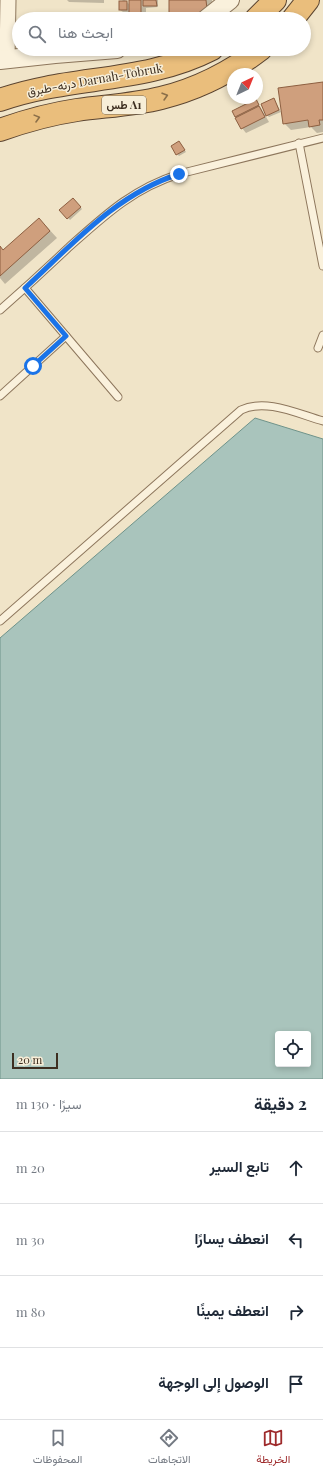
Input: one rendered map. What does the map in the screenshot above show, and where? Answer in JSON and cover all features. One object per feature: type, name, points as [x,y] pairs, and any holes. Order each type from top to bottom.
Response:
[{"type":"highway","points":[[263,12],[275,0]]},
{"type":"highway","points":[[299,12],[308,0]]},
{"type":"highway","name":"درنه-طبرق Darnah-Tobruk","points":[[0,100],[41,88],[148,72],[178,64],[196,56]]},
{"type":"highway","name":"طس A1","points":[[0,130],[45,116],[161,98],[212,80],[243,63],[252,56]]},
{"type":"street","points":[[8,0],[4,60],[45,56]]},
{"type":"street","points":[[215,12],[230,0]]},
{"type":"lane","points":[[0,310],[107,213],[138,191],[163,179],[179,174],[323,138]]},
{"type":"lane","points":[[299,143],[323,266]]},
{"type":"lane","points":[[25,288],[118,397]]},
{"type":"lane","points":[[318,348],[323,335]]},
{"type":"lane","points":[[0,396],[66,336]]},
{"type":"lane","points":[[0,621],[241,410],[248,407],[264,405],[323,421]]},
{"type":"water","points":[[255,418],[323,439],[323,1079],[0,1079],[0,638]]},
{"type":"building","points":[[129,0],[141,0],[141,12],[129,12]]},
{"type":"building","points":[[143,0],[156,0],[157,6],[143,6]]},
{"type":"building","points":[[169,0],[206,0],[207,9],[202,12],[169,12]]},
{"type":"building","points":[[119,1],[127,1],[127,10],[119,10]]},
{"type":"building","points":[[323,82],[323,120],[319,120],[320,125],[309,127],[308,120],[283,124],[278,88]]},
{"type":"building","points":[[274,98],[279,110],[266,116],[261,104]]},
{"type":"building","points":[[246,104],[259,105],[235,117],[232,111]]},
{"type":"building","points":[[259,106],[265,117],[241,129],[235,118]]},
{"type":"building","points":[[179,141],[185,150],[176,155],[171,146]]},
{"type":"building","points":[[73,198],[81,207],[67,219],[59,210]]},
{"type":"building","points":[[39,218],[50,231],[0,276],[0,246],[3,250]]},
{"type":"route","points":[[33,366],[66,336],[25,288],[120,202],[148,186],[179,174]]}]
